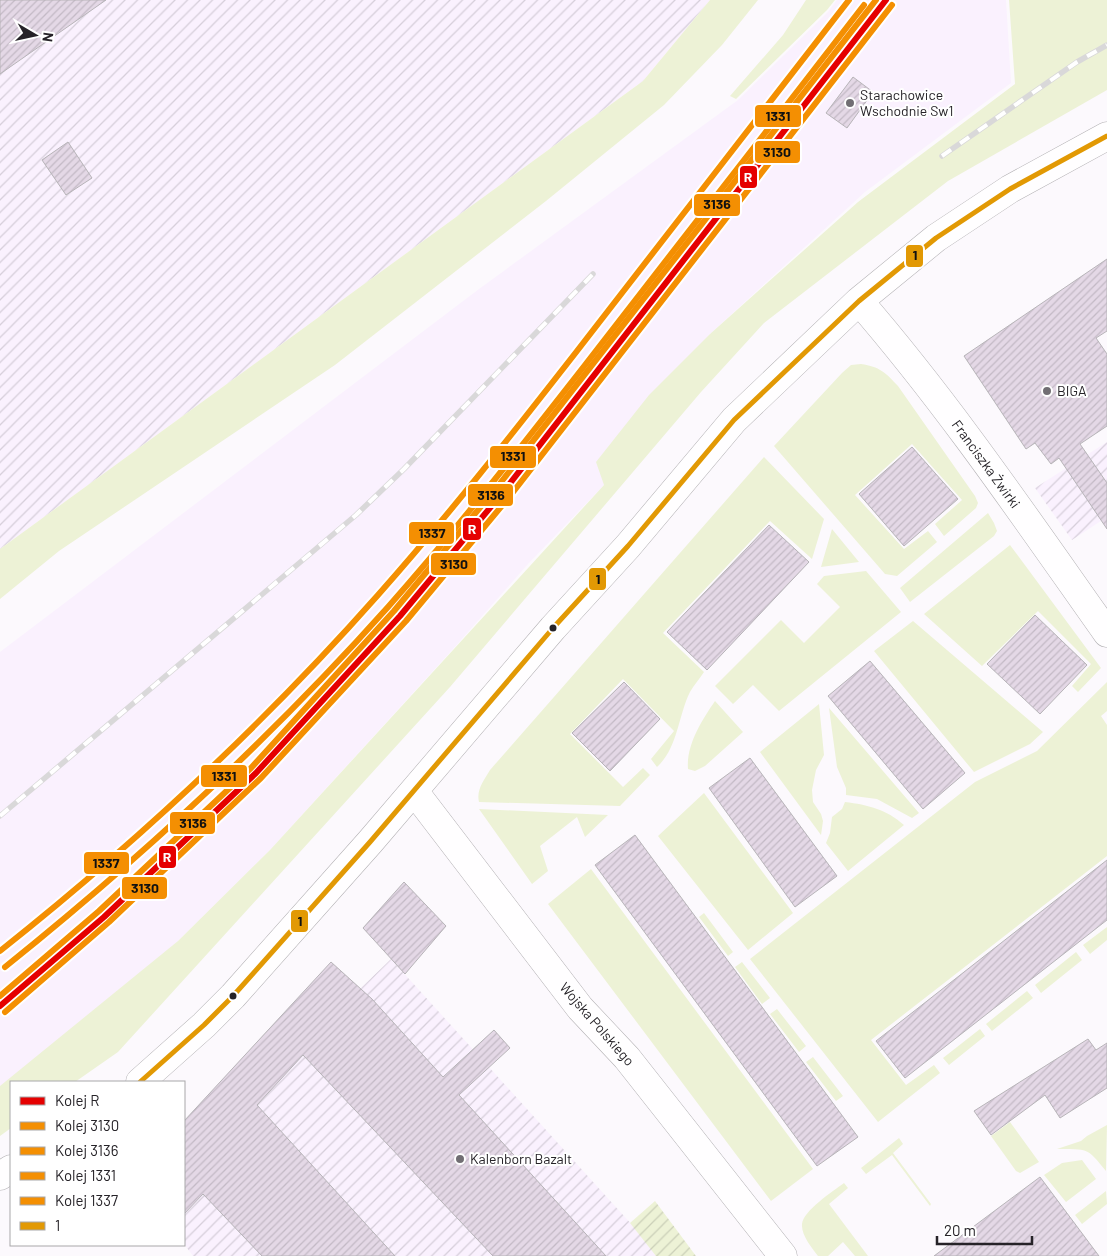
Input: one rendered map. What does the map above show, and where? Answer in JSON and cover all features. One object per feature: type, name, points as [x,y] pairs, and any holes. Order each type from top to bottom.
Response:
[{"type":"street","points":[[141,1081],[204,1025],[240,988],[414,791],[553,628],[628,546],[734,420],[859,300],[936,238],[1010,188],[1107,136]]},
{"type":"street","name":"Franciszka Żwirki","points":[[859,300],[913,365],[1107,633]]},
{"type":"street","name":"Wojska Polskiego","points":[[414,791],[580,1008],[627,1058],[783,1256]]},
{"type":"shaded area","points":[[0,0],[710,0],[643,81],[0,549]]},
{"type":"shaded area","points":[[837,0],[1006,0],[1011,83],[865,192],[710,334],[604,485],[528,564],[270,850],[178,941],[61,1046],[14,1081],[10,1081],[10,1084],[0,1091],[0,652],[479,289],[738,100],[828,12]]},
{"type":"shaded area","points":[[1107,442],[1107,517],[1072,540],[1035,488]]},
{"type":"shaded area","points":[[391,959],[643,1237],[656,1256],[193,1256],[185,1245],[185,1209],[268,1121],[250,1104]]},
{"type":"green space","points":[[710,0],[758,0],[722,45],[664,105],[546,201],[335,365],[59,551],[0,599],[0,549],[643,81]]},
{"type":"green space","points":[[806,0],[835,0],[736,99],[730,96],[783,35]]},
{"type":"green space","points":[[1009,0],[1107,0],[1107,90],[948,181],[764,323],[701,392],[450,687],[118,1052],[76,1081],[10,1081],[10,1129],[0,1136],[0,1086],[178,941],[270,850],[604,485],[596,462],[649,395],[710,334],[858,202],[1015,84]]},
{"type":"green space","points":[[861,364],[882,371],[898,386],[978,503],[976,508],[944,536],[935,524],[962,500],[912,444],[855,495],[904,549],[928,531],[937,542],[897,576],[885,574],[774,446],[842,373],[851,365]]},
{"type":"green space","points":[[764,457],[824,519],[812,559],[770,521],[663,633],[704,672],[690,692],[674,741],[664,759],[657,767],[651,759],[674,731],[623,679],[570,734],[623,787],[643,768],[650,775],[620,806],[479,802],[480,789],[490,770]]},
{"type":"green space","points":[[988,513],[997,531],[994,536],[910,602],[900,588]]},
{"type":"green space","points":[[832,529],[859,562],[821,567]]},
{"type":"green space","points":[[1010,545],[1101,668],[1078,692],[1072,686],[1091,664],[1038,611],[982,666],[924,614]]},
{"type":"green space","points":[[866,571],[901,612],[779,711],[753,685],[733,704],[715,686],[781,620],[804,643],[840,607],[817,584],[824,576]]},
{"type":"green space","points":[[913,621],[1043,732],[1030,744],[974,772],[874,651]]},
{"type":"green space","points":[[1107,682],[1107,711],[1101,716],[1107,725],[1107,856],[871,1040],[906,1085],[934,1065],[940,1073],[878,1122],[750,959],[975,782],[1037,751]]},
{"type":"green space","points":[[715,701],[743,732],[705,766],[695,771],[688,769],[692,742]]},
{"type":"green space","points":[[819,704],[824,755],[816,770],[812,790],[813,802],[823,821],[821,835],[760,752]]},
{"type":"green space","points":[[829,708],[919,813],[912,818],[877,799],[846,795],[846,788],[837,767]]},
{"type":"green space","points":[[704,793],[793,913],[748,950],[658,836]]},
{"type":"green space","points":[[845,802],[876,809],[890,815],[904,825],[848,871],[826,843],[830,833],[832,817],[842,809]]},
{"type":"green space","points":[[479,809],[608,815],[585,837],[577,817],[540,846],[548,871],[532,884]]},
{"type":"green space","points":[[591,869],[813,1169],[771,1201],[548,904]]},
{"type":"green space","points":[[704,913],[733,952],[728,956],[699,917]]},
{"type":"green space","points":[[1107,927],[1107,940],[1090,954],[1083,945]]},
{"type":"green space","points":[[1076,952],[1082,960],[1041,993],[1035,985]]},
{"type":"green space","points":[[742,962],[770,998],[762,1004],[735,967]]},
{"type":"green space","points":[[1027,991],[1033,998],[992,1031],[986,1024]]},
{"type":"green space","points":[[777,1009],[806,1046],[799,1052],[770,1014]]},
{"type":"green space","points":[[980,1029],[985,1036],[949,1065],[943,1058]]},
{"type":"green space","points":[[813,1057],[843,1096],[836,1101],[806,1062]]},
{"type":"green space","points":[[1010,1122],[1039,1162],[1020,1173],[1016,1171],[991,1136]]},
{"type":"green space","points":[[1107,1125],[1106,1171],[1086,1151],[1057,1149],[1081,1141]]},
{"type":"green space","points":[[899,1138],[903,1144],[893,1153],[931,1204],[930,1206],[892,1155],[866,1174],[861,1168]]},
{"type":"green space","points":[[1082,1160],[1096,1179],[1066,1202],[1044,1175],[1062,1163]]},
{"type":"green space","points":[[844,1183],[848,1188],[829,1204],[868,1256],[855,1256],[843,1242],[828,1256],[818,1256],[803,1233],[802,1224],[807,1213]]},
{"type":"green space","points":[[1106,1191],[1107,1204],[1082,1224],[1075,1215]]},
{"type":"green space","points":[[655,1201],[696,1256],[656,1256],[630,1223]]},
{"type":"building","points":[[0,0],[106,0],[0,74]]},
{"type":"building","name":"Starachowice Wschodnie Sw1","points":[[853,77],[873,92],[847,128],[826,113]]},
{"type":"building","points":[[68,142],[92,178],[66,195],[42,160]]},
{"type":"building","name":"BIGA","points":[[1107,259],[1107,331],[1096,338],[1107,354],[1107,426],[1080,444],[1107,483],[1107,529],[1059,458],[1051,464],[1035,443],[1026,449],[964,356]]},
{"type":"building","points":[[912,447],[958,499],[904,546],[859,494]]},
{"type":"building","points":[[769,525],[809,562],[707,670],[667,632]]},
{"type":"building","points":[[1035,615],[1087,665],[1040,714],[987,664]]},
{"type":"building","points":[[870,661],[965,773],[923,809],[828,696]]},
{"type":"building","points":[[624,682],[660,719],[610,771],[572,733]]},
{"type":"building","points":[[750,758],[837,876],[795,907],[709,788]]},
{"type":"building","points":[[635,835],[858,1137],[817,1166],[595,865]]},
{"type":"building","points":[[1107,860],[1107,920],[905,1078],[876,1041]]},
{"type":"building","points":[[404,882],[446,926],[405,974],[363,928]]},
{"type":"building","points":[[331,962],[372,999],[443,1077],[494,1030],[510,1048],[459,1095],[606,1256],[493,1256],[303,1055],[257,1105],[395,1256],[262,1256],[203,1194],[185,1213],[185,1120]]},
{"type":"building","points":[[1088,1039],[1096,1050],[1107,1043],[1107,1088],[1060,1118],[1045,1095],[991,1135],[974,1111]]},
{"type":"building","points":[[1040,1177],[1099,1256],[934,1256]]},
{"type":"railway","points":[[942,156],[1077,62],[1107,45]]},
{"type":"railway","points":[[0,816],[356,515],[404,469],[593,274]]},
{"type":"rail line","name":"1337","points":[[0,951],[100,868],[197,781],[290,690],[378,595],[455,505],[529,413],[849,0]]},
{"type":"rail line","name":"3136","points":[[0,996],[99,911],[251,768],[394,611],[498,486],[876,0]]},
{"type":"rail line","name":"R","points":[[0,1006],[104,917],[256,773],[400,616],[504,491],[886,0]]},
{"type":"rail line","name":"1331","points":[[5,967],[106,883],[204,795],[298,703],[388,607],[513,457],[864,5]]},
{"type":"rail line","name":"3130","points":[[5,1012],[109,922],[261,778],[406,621],[510,496],[892,5]]},
{"type":"transit line","name":"1","points":[[141,1081],[204,1025],[233,996],[370,842],[553,628],[628,546],[734,420],[859,301],[936,238],[1010,189],[1107,136]]},
{"type":"place","name":"Starachowice Wschodnie Sw1","points":[[850,103]]},
{"type":"place","name":"BIGA","points":[[1047,391]]},
{"type":"place","name":"Kalenborn Bazalt","points":[[460,1159]]}]
